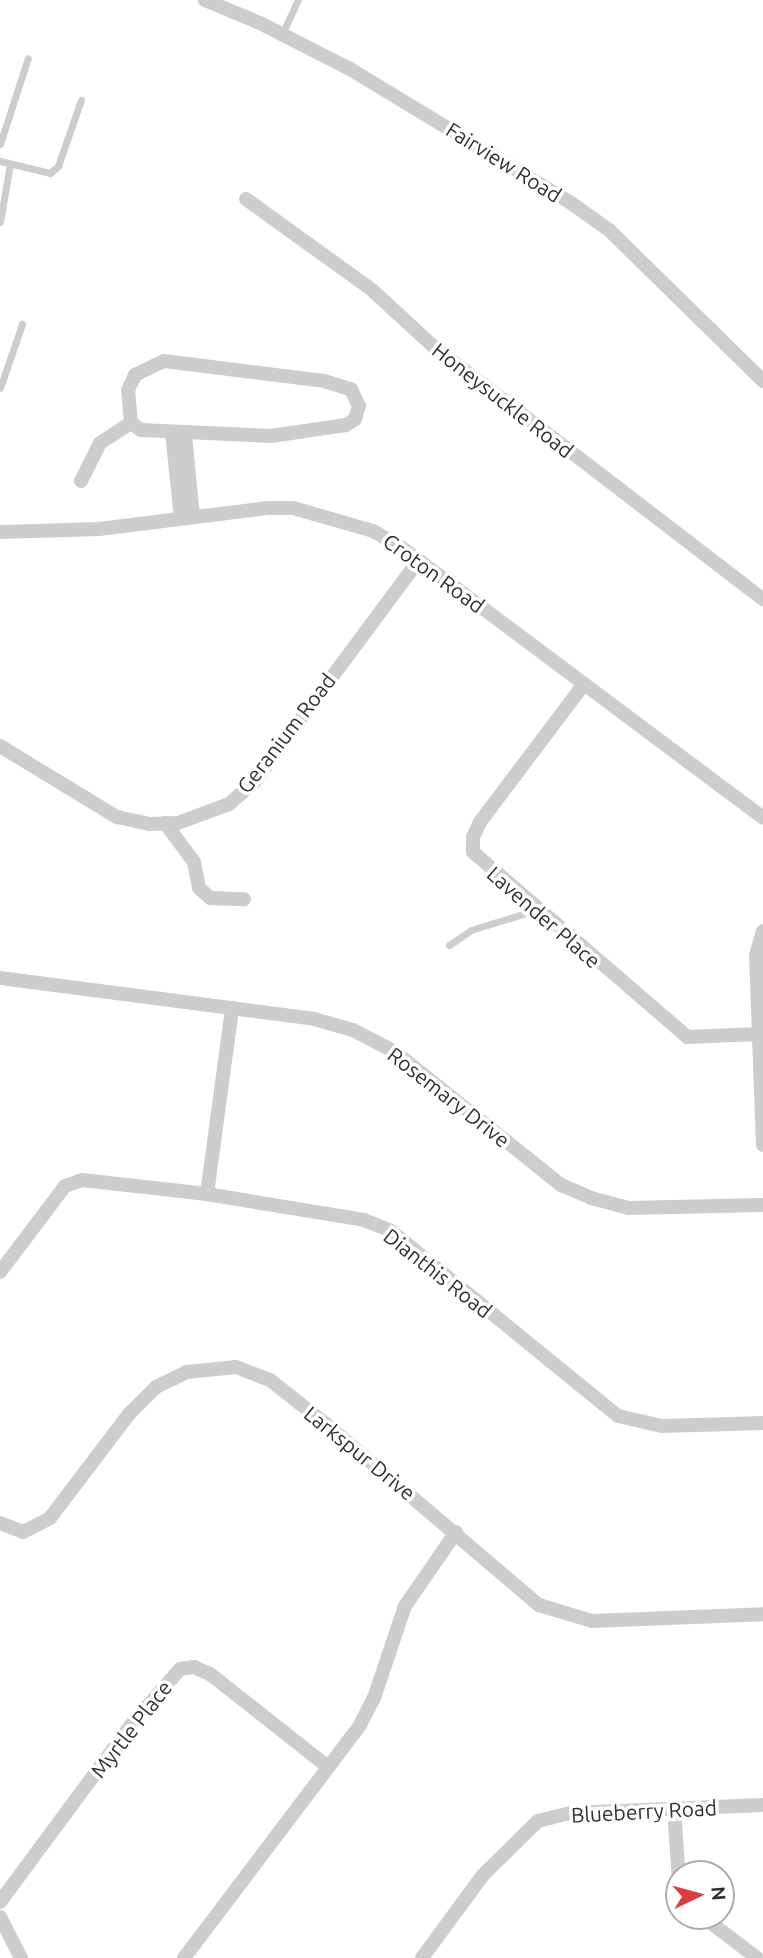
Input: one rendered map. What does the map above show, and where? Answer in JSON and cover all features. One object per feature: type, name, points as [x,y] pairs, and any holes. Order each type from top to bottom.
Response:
[{"type":"street","name":"Fairview Road","points":[[205,0],[282,34],[502,158],[609,230],[763,381]]},
{"type":"street","name":"Honeysuckle Road","points":[[246,199],[372,290],[433,346],[763,599]]},
{"type":"street","points":[[164,361],[324,381],[351,389],[359,406],[355,419],[346,425],[271,436],[179,433],[141,430],[131,423],[128,390],[135,375],[164,361]]},
{"type":"street","points":[[81,481],[100,443],[131,423]]},
{"type":"street","points":[[179,433],[187,518]]},
{"type":"street","name":"Croton Road","points":[[0,532],[99,529],[293,508],[373,531],[419,560],[763,818]]},
{"type":"street","name":"Geranium Road","points":[[0,746],[117,817],[164,823],[229,804],[254,782],[419,560]]},
{"type":"street","name":"Lavender Place","points":[[584,684],[473,837],[473,852],[485,867],[687,1037],[759,1034]]},
{"type":"street","points":[[164,823],[194,862],[199,888],[210,898],[244,899]]},
{"type":"street","points":[[763,931],[756,955],[763,1145]]},
{"type":"street","name":"Rosemary Drive","points":[[0,978],[314,1018],[353,1030],[395,1052],[537,1168],[591,1199],[628,1208],[763,1205]]},
{"type":"street","points":[[208,1194],[232,1008]]},
{"type":"street","name":"Dianthis Road","points":[[0,1272],[65,1186],[98,1180],[208,1194],[364,1220],[391,1231],[618,1416],[662,1426],[763,1423]]},
{"type":"street","name":"Larkspur Drive","points":[[0,1523],[23,1532],[39,1528],[156,1387],[187,1372],[215,1366],[236,1367],[270,1380],[456,1532],[539,1605],[568,1617],[592,1621],[763,1614]]},
{"type":"street","points":[[184,1958],[327,1766],[374,1698],[405,1605],[456,1532]]},
{"type":"street","name":"Myrtle Place","points":[[0,1902],[131,1725],[180,1669],[194,1667],[211,1674],[327,1766]]},
{"type":"street","name":"Blueberry Road","points":[[422,1958],[483,1875],[538,1821],[571,1813],[763,1805]]},
{"type":"street","points":[[674,1809],[678,1860]]},
{"type":"street","points":[[0,1917],[21,1958]]},
{"type":"street","points":[[720,1930],[757,1958]]},
{"type":"lane","points":[[282,34],[298,0]]},
{"type":"lane","points":[[0,144],[28,58]]},
{"type":"lane","points":[[0,161],[50,173],[58,166],[81,100]]},
{"type":"lane","points":[[0,222],[10,164]]},
{"type":"lane","points":[[0,388],[22,324]]},
{"type":"lane","points":[[449,945],[471,930],[536,910]]}]
